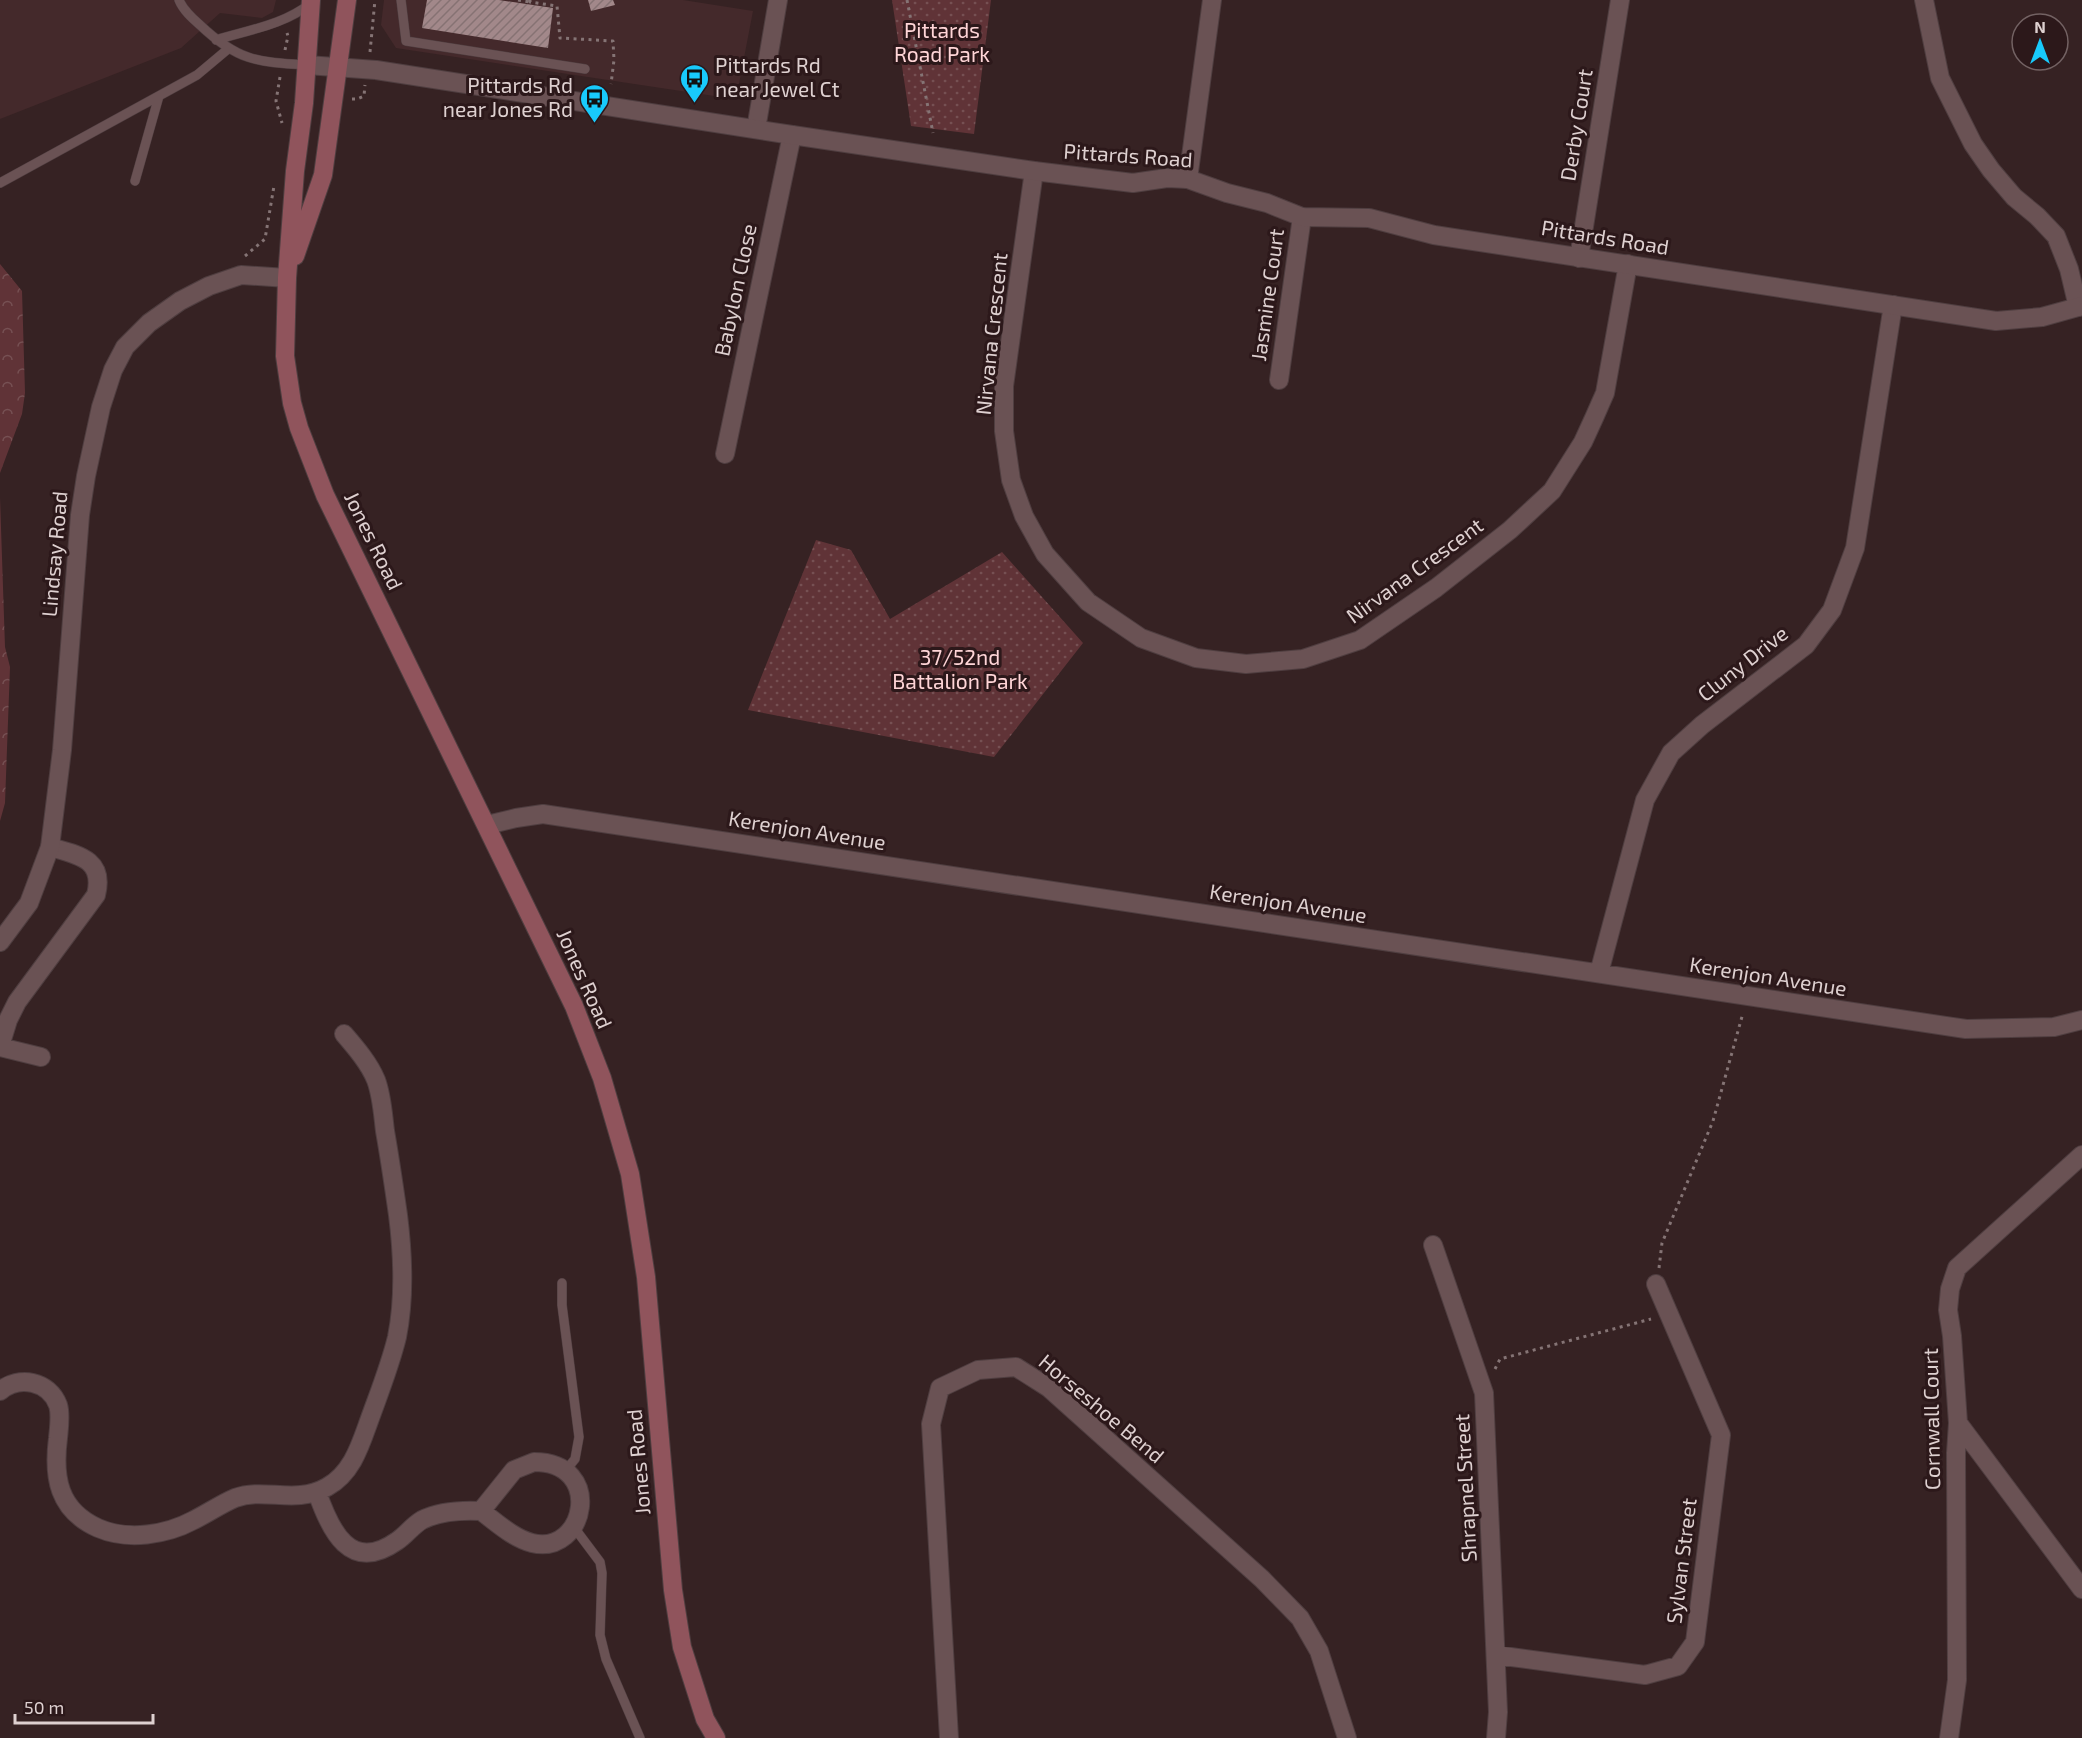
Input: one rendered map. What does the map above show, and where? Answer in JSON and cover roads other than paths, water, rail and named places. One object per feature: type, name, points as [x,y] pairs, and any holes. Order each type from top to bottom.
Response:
[{"type":"main road","name":"Jones Road","points":[[287,278],[323,175],[347,0]]},
{"type":"main road","name":"Jones Road","points":[[311,2],[304,103],[295,171],[285,312],[286,365],[292,403],[308,455],[325,495],[574,1006],[602,1078],[630,1174],[646,1277],[673,1590],[682,1647],[705,1719],[716,1738]]},
{"type":"street","points":[[756,129],[778,0]]},
{"type":"street","points":[[1188,179],[1212,0]]},
{"type":"street","name":"Derby Court","points":[[1579,258],[1620,0]]},
{"type":"street","points":[[1924,0],[1940,78],[1973,144],[2014,197],[2056,236],[2080,307]]},
{"type":"street","name":"Pittards Road","points":[[307,65],[376,70],[1034,171],[1134,183],[1167,178],[1188,179],[1227,193],[1267,203],[1302,217],[1369,218],[1434,235],[1996,321],[2042,317],[2080,307]]},
{"type":"street","name":"Babylon Close","points":[[725,454],[792,135]]},
{"type":"street","name":"Nirvana Crescent","points":[[1034,171],[1004,386],[1004,431],[1011,480],[1024,516],[1045,554],[1088,602],[1141,638],[1196,658],[1246,664],[1303,659],[1360,640],[1436,588],[1510,530],[1552,491],[1583,442],[1594,418],[1605,393],[1628,264]]},
{"type":"street","name":"Jasmine Court","points":[[1279,380],[1302,217]]},
{"type":"street","name":"Lindsay Road","points":[[0,942],[28,903],[50,847],[62,750],[80,515],[101,407],[112,370],[125,347],[149,323],[180,301],[210,286],[241,275],[287,278]]},
{"type":"street","name":"Cluny Drive","points":[[1599,974],[1645,800],[1671,753],[1702,725],[1806,645],[1832,609],[1855,548],[1893,305]]},
{"type":"street","name":"Kerenjon Avenue","points":[[487,825],[543,814],[1966,1029],[2054,1027],[2082,1020]]},
{"type":"street","points":[[41,1057],[0,1047],[8,1020],[17,1002],[96,895],[99,884],[98,874],[88,860],[50,847]]},
{"type":"street","points":[[0,1391],[13,1383],[26,1381],[40,1385],[51,1394],[58,1406],[57,1482],[63,1499],[71,1509],[99,1528],[123,1534],[146,1534],[173,1530],[237,1497],[256,1494],[298,1496],[317,1492],[330,1486],[343,1475],[356,1455],[387,1371],[397,1335],[402,1297],[403,1260],[376,1081],[363,1058],[345,1034]]},
{"type":"street","name":"Cornwall Court","points":[[1949,1738],[1957,1680],[1956,1453],[1958,1423],[1948,1310],[1950,1289],[1957,1268],[2082,1155]]},
{"type":"street","name":"Shrapnel Street","points":[[1433,1245],[1484,1393],[1498,1712],[1496,1738]]},
{"type":"street","name":"Sylvan Street","points":[[1496,1655],[1645,1675],[1678,1666],[1695,1642],[1720,1435],[1656,1284]]},
{"type":"street","name":"Horseshoe Bend","points":[[949,1738],[931,1424],[940,1388],[978,1370],[1016,1367],[1049,1388],[1262,1579],[1300,1618],[1319,1652],[1347,1738]]},
{"type":"street","points":[[1958,1423],[2082,1589]]},
{"type":"street","points":[[317,1492],[327,1521],[346,1546],[358,1551],[373,1552],[399,1540],[422,1520],[459,1510],[481,1511],[518,1538],[546,1544],[567,1534],[573,1526],[579,1514],[581,1502],[579,1486],[566,1470],[546,1462],[534,1462],[514,1470],[481,1511]]},
{"type":"lane","points":[[179,0],[181,6],[228,49],[252,59],[307,65]]},
{"type":"lane","points":[[401,0],[406,41],[585,69]]},
{"type":"lane","points":[[216,40],[281,21],[301,11],[311,2]]},
{"type":"lane","points":[[0,183],[197,75],[228,49]]},
{"type":"lane","points":[[135,181],[159,96]]},
{"type":"lane","points":[[562,1284],[562,1305],[579,1437],[575,1459],[566,1470]]},
{"type":"lane","points":[[573,1526],[600,1562],[602,1573],[600,1635],[606,1659],[640,1738]]},
{"type":"place","name":"Pittards Rd near Jewel Ct","points":[[694,104]]},
{"type":"place","name":"Pittards Rd near Jones Rd","points":[[594,124]]},
{"type":"park label","name":"Pittards Road Park","points":[[942,43]]},
{"type":"park label","name":"37/52nd Battalion Park","points":[[960,670]]}]
